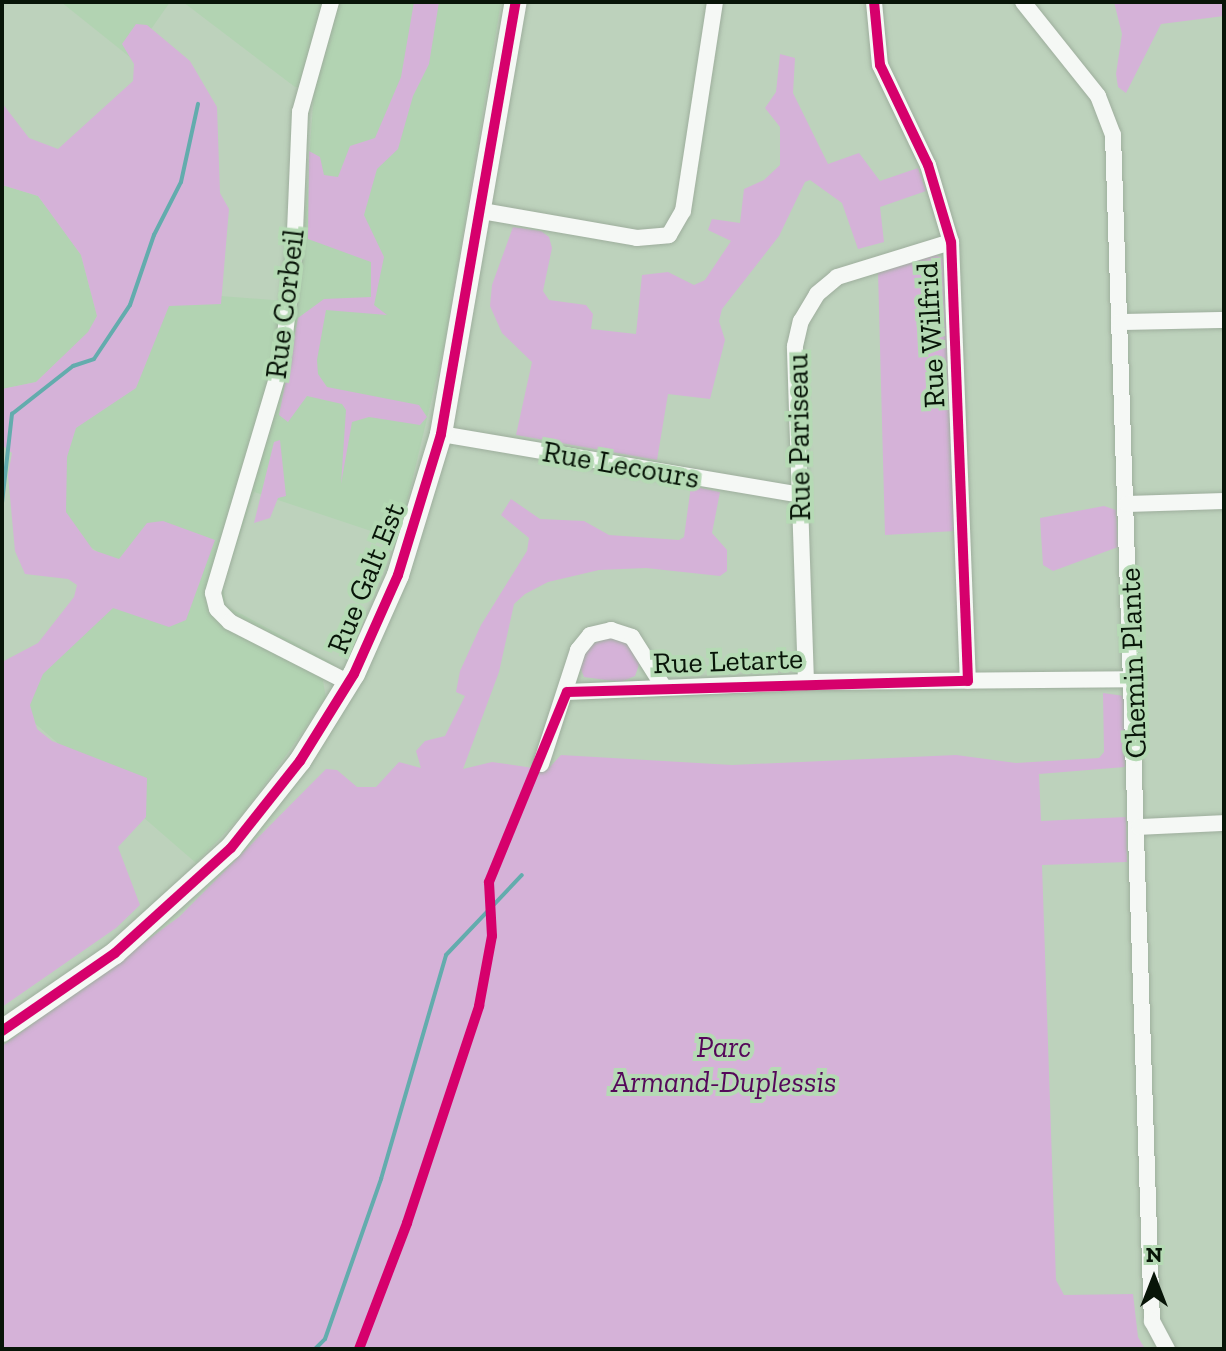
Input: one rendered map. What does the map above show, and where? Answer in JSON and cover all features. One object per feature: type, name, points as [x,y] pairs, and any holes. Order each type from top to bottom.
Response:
[{"type":"street","name":"Rue Corbeil","points":[[331,2],[300,112],[293,267],[282,361],[216,577],[215,601],[230,622],[349,683]]},
{"type":"street","name":"Rue Galt Est","points":[[2,1031],[115,953],[231,848],[300,761],[349,683],[398,575],[441,434],[516,2]]},
{"type":"street","points":[[482,211],[637,238],[669,235],[683,211],[715,2]]},
{"type":"street","name":"Rue Wilfrid","points":[[874,2],[880,65],[928,165],[951,242],[968,681]]},
{"type":"street","name":"Chemin Plante","points":[[1023,2],[1098,96],[1110,120],[1139,827],[1152,1321],[1167,1349]]},
{"type":"street","name":"Rue Pariseau","points":[[806,682],[795,346],[801,321],[817,294],[850,271],[951,242]]},
{"type":"street","points":[[1119,322],[1224,320]]},
{"type":"street","name":"Rue Lecours","points":[[441,434],[800,495]]},
{"type":"street","points":[[1127,504],[1224,501]]},
{"type":"street","name":"Rue Letarte","points":[[541,764],[582,642],[611,630],[632,637],[663,686]]},
{"type":"street","name":"Rue Letarte","points":[[567,692],[806,682],[1133,679]]},
{"type":"street","points":[[1139,827],[1224,823]]},
{"type":"shaded area","points":[[61,2],[170,2],[131,58]]},
{"type":"shaded area","points":[[183,2],[501,2],[445,343],[398,540],[254,492],[223,586],[226,606],[334,664],[323,681],[326,698],[242,815],[196,863],[8,700],[133,578],[12,489],[143,290],[299,302],[314,90],[295,87]]},
{"type":"shaded area","points":[[2,185],[38,196],[81,255],[97,316],[89,332],[36,382],[2,389]]},
{"type":"green space","points":[[414,2],[439,2],[429,64],[413,96],[398,149],[377,169],[364,215],[384,257],[374,305],[387,315],[326,310],[317,360],[318,374],[327,387],[419,405],[427,417],[420,425],[369,417],[352,422],[341,484],[346,410],[342,404],[307,396],[288,422],[279,415],[298,318],[324,299],[371,297],[371,262],[308,239],[309,151],[320,157],[324,175],[338,177],[350,146],[375,138],[401,77]]},
{"type":"green space","points":[[1114,2],[1224,2],[1224,16],[1161,24],[1126,93],[1118,87],[1116,74],[1122,34]]},
{"type":"green space","points":[[136,24],[147,25],[190,61],[217,107],[220,193],[229,209],[221,304],[169,306],[136,388],[76,428],[67,457],[66,512],[93,550],[119,559],[147,523],[163,521],[215,540],[186,620],[169,627],[113,608],[43,674],[30,705],[37,729],[52,741],[147,778],[146,817],[118,847],[140,905],[116,928],[2,1007],[2,662],[38,643],[74,597],[77,585],[68,579],[25,574],[15,551],[8,475],[12,453],[2,445],[2,389],[36,382],[88,332],[97,316],[81,255],[38,196],[2,185],[2,103],[29,138],[58,149],[133,81],[134,64],[122,44]]},
{"type":"green space","points":[[780,54],[795,58],[793,93],[828,164],[859,153],[880,181],[918,168],[926,191],[880,207],[884,242],[858,249],[842,203],[810,180],[805,182],[779,236],[722,309],[719,321],[725,340],[710,399],[668,394],[657,460],[516,435],[532,362],[502,333],[490,306],[492,285],[513,227],[541,231],[549,237],[552,248],[543,291],[549,300],[586,305],[593,314],[591,329],[636,334],[642,275],[668,272],[694,285],[705,280],[731,241],[708,230],[712,219],[740,223],[744,189],[764,180],[780,165],[780,127],[765,108],[776,92]]},
{"type":"green space","points":[[935,254],[944,260],[955,531],[885,535],[878,271]]},
{"type":"green space","points":[[280,440],[286,496],[278,498],[270,518],[254,523],[274,442]]},
{"type":"green space","name":"Parc Armand-Duplessis","points":[[691,486],[720,492],[712,533],[727,550],[727,571],[720,576],[646,568],[599,570],[548,582],[525,594],[514,604],[499,672],[463,769],[492,762],[547,770],[561,755],[732,765],[956,755],[1016,763],[1099,758],[1104,752],[1103,693],[1124,696],[1125,767],[1039,774],[1041,821],[1126,817],[1127,862],[1042,865],[1056,1280],[1064,1295],[1133,1294],[1138,1337],[1145,1349],[2,1349],[2,1046],[179,917],[326,769],[337,770],[357,787],[376,787],[399,762],[421,768],[416,751],[425,741],[445,736],[465,696],[456,692],[460,671],[481,625],[527,551],[529,538],[501,515],[511,499],[540,519],[584,521],[609,535],[679,540],[684,537]]},
{"type":"green space","points":[[1104,506],[1116,510],[1118,547],[1053,571],[1043,565],[1040,518]]},
{"type":"green space","points":[[605,637],[625,640],[640,662],[635,676],[621,682],[584,677],[580,667],[587,647]]},
{"type":"waterway","points":[[2,503],[12,414],[73,366],[94,359],[130,305],[154,235],[181,182],[198,104]]},
{"type":"waterway","points":[[315,1349],[325,1339],[381,1179],[446,955],[522,875]]},
{"type":"cycle path","points":[[2,1031],[115,953],[231,848],[300,761],[354,674],[398,575],[441,434],[516,2]]},
{"type":"cycle path","points":[[359,1349],[407,1223],[479,1006],[492,936],[489,882],[567,692],[968,681],[951,242],[928,165],[880,65],[874,2]]}]
